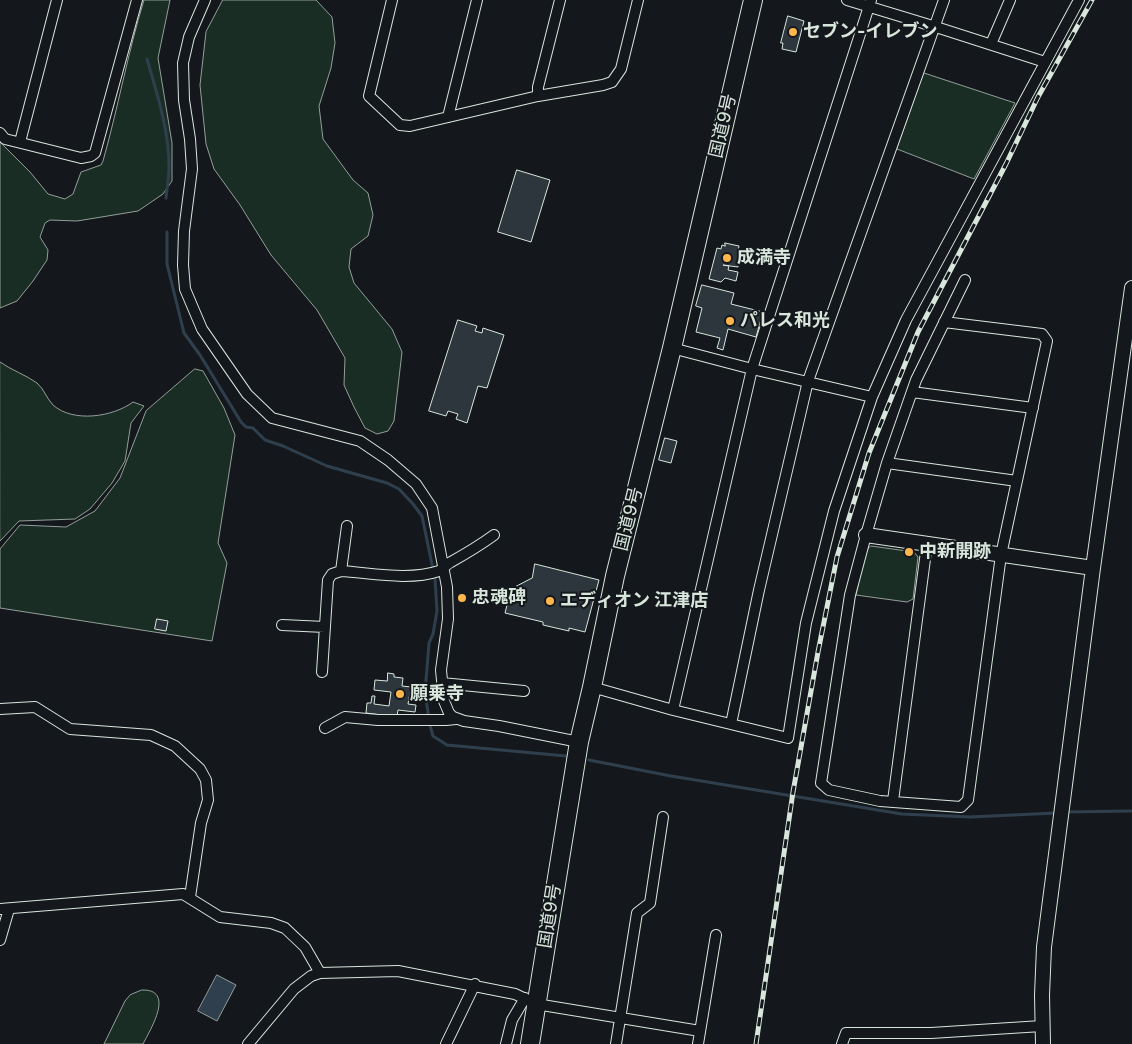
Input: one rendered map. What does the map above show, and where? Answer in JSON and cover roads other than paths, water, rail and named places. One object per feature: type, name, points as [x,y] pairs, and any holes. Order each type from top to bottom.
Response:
[{"type":"highway","name":"国道9号","points":[[530,1044],[531,1001],[579,742],[615,576],[672,348],[754,0]]},
{"type":"street","points":[[20,142],[57,0]]},
{"type":"street","points":[[0,133],[5,139],[81,158],[95,153],[137,0]]},
{"type":"street","points":[[205,0],[189,37],[183,63],[184,100],[190,138],[192,169],[184,231],[182,265],[185,288],[202,329],[247,394],[272,418],[360,441],[388,460],[416,484],[432,508],[437,571],[447,587],[448,619],[441,662],[442,683],[447,710],[456,719]]},
{"type":"street","points":[[392,0],[369,96],[400,125],[410,126],[538,96],[612,82],[621,69],[638,0]]},
{"type":"street","points":[[448,117],[477,0]]},
{"type":"street","points":[[538,96],[538,87],[560,0]]},
{"type":"street","points":[[847,0],[870,4],[1045,62]]},
{"type":"street","points":[[731,724],[759,590],[808,381],[936,27],[944,0]]},
{"type":"street","points":[[991,44],[1010,0]]},
{"type":"street","points":[[592,687],[674,710],[788,738],[806,623],[831,520],[872,397],[906,320],[1079,0]]},
{"type":"street","points":[[674,710],[752,369],[870,4]]},
{"type":"street","points":[[944,322],[1042,334],[1047,341],[1001,555],[968,800],[961,807],[880,801],[829,790],[821,783],[850,595],[866,535],[887,463],[912,392],[944,322],[965,280]]},
{"type":"street","points":[[1043,1044],[1042,995],[1044,947],[1093,568],[1132,288]]},
{"type":"street","points":[[672,348],[872,397]]},
{"type":"street","points":[[912,392],[1033,408]]},
{"type":"street","points":[[887,463],[1017,481]]},
{"type":"street","points":[[341,571],[347,526]]},
{"type":"street","points":[[322,672],[328,580],[332,574],[341,571],[410,576],[437,571],[494,535]]},
{"type":"street","points":[[866,535],[1093,568]]},
{"type":"street","points":[[893,801],[927,544]]},
{"type":"street","points":[[282,625],[325,627]]},
{"type":"street","points":[[442,683],[524,692]]},
{"type":"street","points":[[0,709],[35,707],[70,729],[151,735],[175,746],[200,769],[206,780],[208,800],[201,823],[190,897]]},
{"type":"street","points":[[324,728],[345,717],[378,720],[456,719],[579,742]]},
{"type":"street","points":[[616,1044],[638,913],[650,903],[663,817]]},
{"type":"street","points":[[0,940],[4,909],[178,893],[190,897],[220,917],[271,923],[286,928],[305,947],[320,973]]},
{"type":"street","points":[[698,1044],[716,935]]},
{"type":"street","points":[[248,1044],[294,989],[311,976],[320,973],[398,971],[474,984],[515,994],[531,1001],[700,1031]]},
{"type":"street","points":[[446,1044],[474,984]]},
{"type":"street","points":[[506,1044],[512,1020],[531,1001]]},
{"type":"street","points":[[842,1044],[846,1033],[931,1033],[1042,1026]]},
{"type":"water","points":[[217,975],[236,985],[217,1021],[198,1011]]},
{"type":"waterway","points":[[147,59],[162,112],[167,139],[169,167],[166,198]]},
{"type":"waterway","points":[[167,232],[167,264],[184,333],[200,355],[241,422],[246,427],[253,428],[265,440],[327,466],[387,483],[399,489],[422,516],[435,579],[437,611],[433,634],[429,643],[425,693],[433,736],[447,745],[566,756]]},
{"type":"waterway","points":[[589,760],[671,776],[902,814],[970,817],[1056,813]]},
{"type":"waterway","points":[[1065,812],[1132,811]]},
{"type":"railway","points":[[756,1044],[793,792],[818,652],[837,557],[869,453],[918,332],[1006,164],[1038,97],[1092,0]]},
{"type":"place","name":"セブン-イレブン","points":[[793,32]]},
{"type":"place","name":"成満寺","points":[[727,258]]},
{"type":"place","name":"パレス和光","points":[[730,321]]},
{"type":"place","name":"中新開跡","points":[[909,552]]},
{"type":"place","name":"忠魂碑","points":[[462,598]]},
{"type":"place","name":"エディオン 江津店","points":[[550,601]]},
{"type":"place","name":"願乗寺","points":[[400,694]]}]
